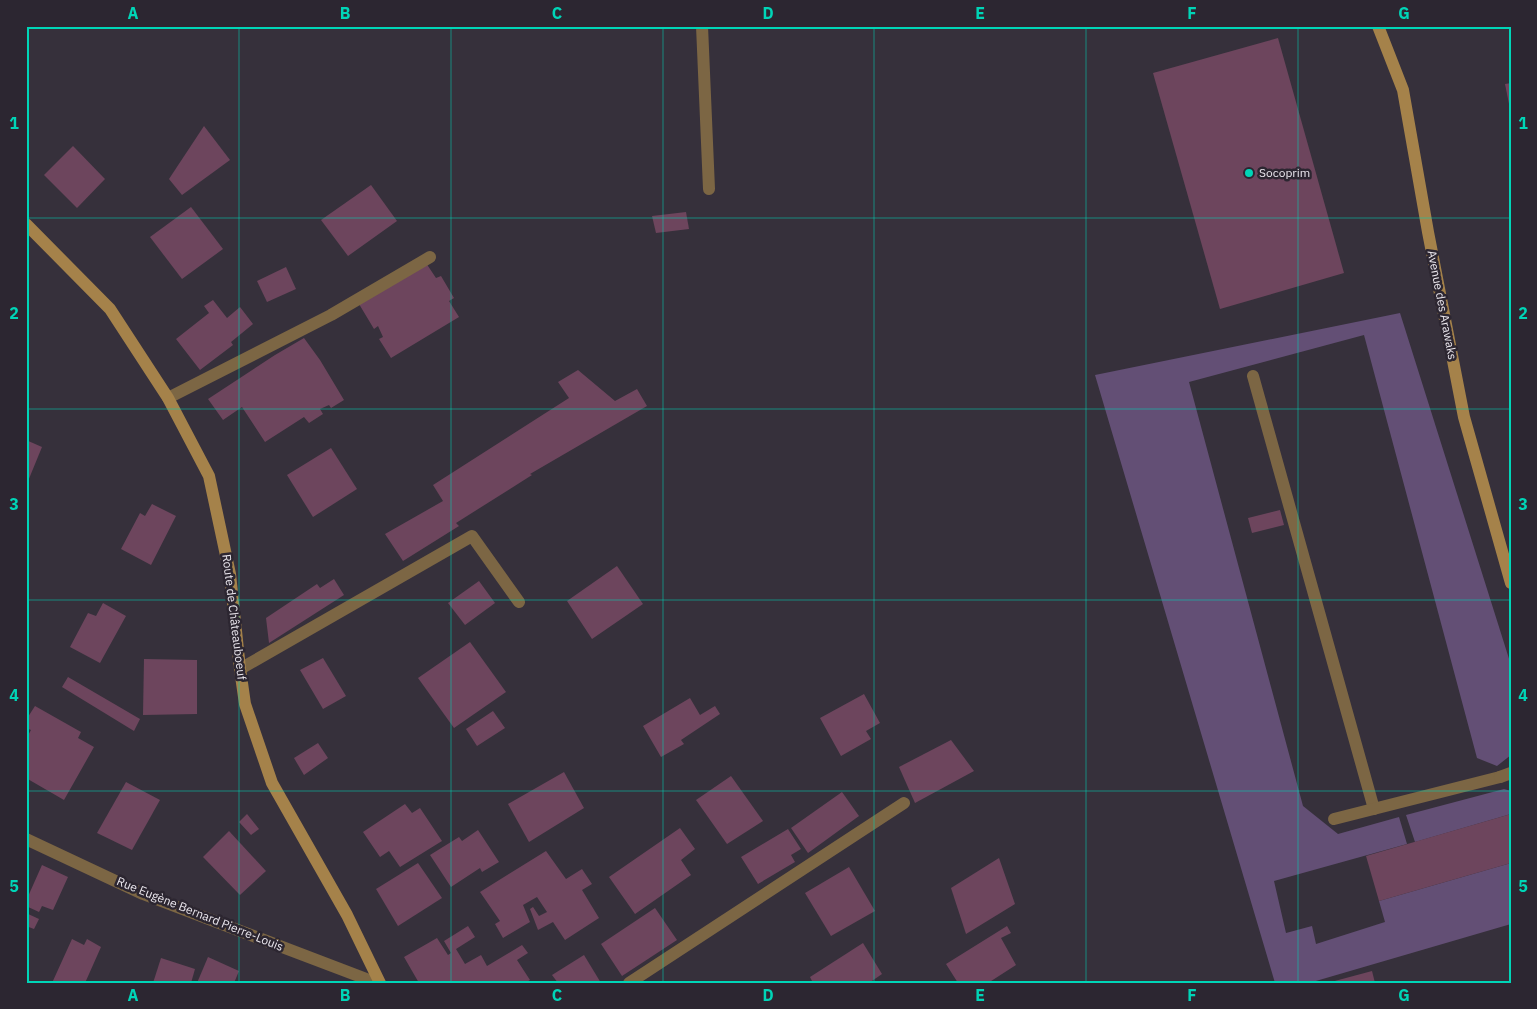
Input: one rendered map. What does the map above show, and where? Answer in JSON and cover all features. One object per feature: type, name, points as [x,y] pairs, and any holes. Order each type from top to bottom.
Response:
[{"type":"main road","name":"Avenue des Arawaks","points":[[1378,26],[1403,90],[1464,417],[1511,583]]},
{"type":"main road","name":"Route de Châteauboeuf","points":[[26,224],[110,309],[168,398],[209,476],[230,574],[245,704],[272,782],[347,915],[378,983]]},
{"type":"street","points":[[702,26],[709,189]]},
{"type":"street","points":[[168,398],[331,315],[430,257]]},
{"type":"street","points":[[1253,376],[1374,809]]},
{"type":"street","points":[[240,669],[472,536],[519,602]]},
{"type":"street","points":[[1334,819],[1505,775]]},
{"type":"street","points":[[629,983],[904,803]]},
{"type":"street","name":"Rue Eugène Bernard Pierre-Louis","points":[[26,839],[144,894],[378,983]]},
{"type":"shaded area","points":[[1400,313],[1511,665],[1511,755],[1497,766],[1477,758],[1364,335],[1189,382],[1303,806],[1338,834],[1399,817],[1407,844],[1274,881],[1286,933],[1312,926],[1316,944],[1385,922],[1379,901],[1511,863],[1511,924],[1309,983],[1275,983],[1095,375]]},
{"type":"shaded area","points":[[1504,789],[1511,791],[1511,814],[1415,842],[1406,815]]},
{"type":"building","name":"Socoprim","points":[[1278,38],[1344,273],[1220,309],[1153,73]]},
{"type":"building","points":[[1511,83],[1511,109],[1510,109],[1505,84]]},
{"type":"building","points":[[204,126],[230,160],[182,195],[169,179]]},
{"type":"building","points":[[73,146],[105,179],[77,208],[44,175]]},
{"type":"building","points":[[371,185],[397,221],[348,256],[321,220]]},
{"type":"building","points":[[191,207],[223,249],[182,279],[150,237]]},
{"type":"building","points":[[686,212],[689,229],[656,233],[652,216]]},
{"type":"building","points":[[426,263],[436,278],[441,276],[454,298],[449,301],[459,317],[391,358],[379,339],[383,337],[378,326],[374,329],[359,304]]},
{"type":"building","points":[[286,267],[296,289],[267,302],[257,281]]},
{"type":"building","points":[[213,300],[227,318],[240,307],[253,324],[231,342],[233,345],[200,370],[176,339],[209,313],[204,306]]},
{"type":"building","points":[[304,338],[320,360],[344,400],[331,408],[329,405],[320,409],[323,414],[309,423],[304,417],[265,442],[242,407],[223,420],[208,399]]},
{"type":"building","points":[[578,370],[615,401],[637,389],[647,406],[530,474],[532,475],[456,523],[459,526],[403,561],[385,534],[443,501],[433,485],[569,398],[558,382]]},
{"type":"building","points":[[26,440],[42,447],[26,486]]},
{"type":"building","points":[[331,448],[357,489],[313,517],[287,475]]},
{"type":"building","points":[[152,504],[176,516],[151,565],[121,549],[140,513],[145,516]]},
{"type":"building","points":[[1280,510],[1284,525],[1252,533],[1248,518]]},
{"type":"building","points":[[617,566],[643,604],[592,639],[567,601]]},
{"type":"building","points":[[334,579],[344,595],[269,643],[266,618],[317,584],[320,588]]},
{"type":"building","points":[[479,581],[495,603],[465,625],[448,603]]},
{"type":"building","points":[[103,603],[126,616],[100,663],[70,647],[88,613],[96,616]]},
{"type":"building","points":[[470,642],[506,692],[454,728],[418,678]]},
{"type":"building","points":[[323,658],[346,696],[323,709],[300,670]]},
{"type":"building","points":[[144,659],[197,660],[197,714],[143,715]]},
{"type":"building","points":[[68,677],[140,719],[134,731],[62,687]]},
{"type":"building","points":[[864,694],[880,723],[866,731],[871,739],[841,756],[820,718]]},
{"type":"building","points":[[690,698],[700,715],[715,706],[720,714],[681,740],[684,744],[661,757],[643,726]]},
{"type":"building","points":[[35,706],[81,732],[78,738],[94,747],[64,800],[26,778],[26,739],[31,730],[26,728],[26,720]]},
{"type":"building","points":[[493,711],[505,728],[477,746],[466,729]]},
{"type":"building","points":[[951,740],[974,771],[915,803],[899,767]]},
{"type":"building","points":[[318,743],[328,758],[304,775],[294,758]]},
{"type":"building","points":[[564,772],[584,808],[529,842],[508,804]]},
{"type":"building","points":[[731,776],[763,821],[727,844],[696,800]]},
{"type":"building","points":[[126,782],[160,800],[132,850],[97,833]]},
{"type":"building","points":[[842,792],[859,816],[808,853],[791,828]]},
{"type":"building","points":[[405,804],[412,813],[420,808],[442,841],[400,867],[389,851],[380,857],[363,832]]},
{"type":"building","points":[[247,814],[259,829],[251,835],[239,822]]},
{"type":"building","points":[[1511,814],[1511,863],[1379,901],[1366,856]]},
{"type":"building","points":[[680,828],[695,849],[681,860],[691,875],[635,914],[609,877]]},
{"type":"building","points":[[788,829],[801,849],[791,855],[795,862],[758,884],[741,857]]},
{"type":"building","points":[[478,830],[499,862],[482,872],[480,868],[451,887],[430,855],[459,837],[462,841]]},
{"type":"building","points":[[229,831],[266,871],[240,895],[203,857]]},
{"type":"building","points":[[546,851],[566,879],[582,869],[592,884],[582,890],[599,918],[565,940],[553,922],[538,930],[530,909],[533,907],[539,916],[547,912],[537,897],[523,905],[530,922],[503,938],[495,924],[500,921],[480,892]]},
{"type":"building","points":[[999,858],[1015,904],[966,934],[951,888]]},
{"type":"building","points":[[418,863],[442,898],[398,926],[376,889]]},
{"type":"building","points":[[42,865],[68,877],[53,910],[42,906],[39,912],[26,906],[26,901]]},
{"type":"building","points":[[849,867],[875,911],[831,936],[805,893]]},
{"type":"building","points":[[655,908],[677,940],[622,976],[601,944]]},
{"type":"building","points":[[26,913],[39,919],[34,929],[26,926]]},
{"type":"building","points":[[468,926],[475,937],[456,949],[465,964],[481,955],[487,966],[522,945],[528,953],[517,960],[530,980],[525,983],[419,983],[404,957],[437,938],[448,955],[451,953],[444,941]]},
{"type":"building","points":[[1007,926],[1011,933],[1001,938],[1016,965],[988,983],[958,983],[946,964]]},
{"type":"building","points":[[72,939],[84,945],[87,939],[101,947],[85,983],[52,983]]},
{"type":"building","points":[[863,943],[882,974],[869,983],[813,983],[810,977]]},
{"type":"building","points":[[584,955],[601,983],[558,983],[552,975]]},
{"type":"building","points":[[208,957],[239,971],[234,983],[197,983]]},
{"type":"building","points":[[161,958],[195,969],[191,983],[153,983]]},
{"type":"building","points":[[1372,971],[1375,983],[1331,983],[1331,982]]},
{"type":"place","name":"Socoprim","points":[[1249,173]]}]
